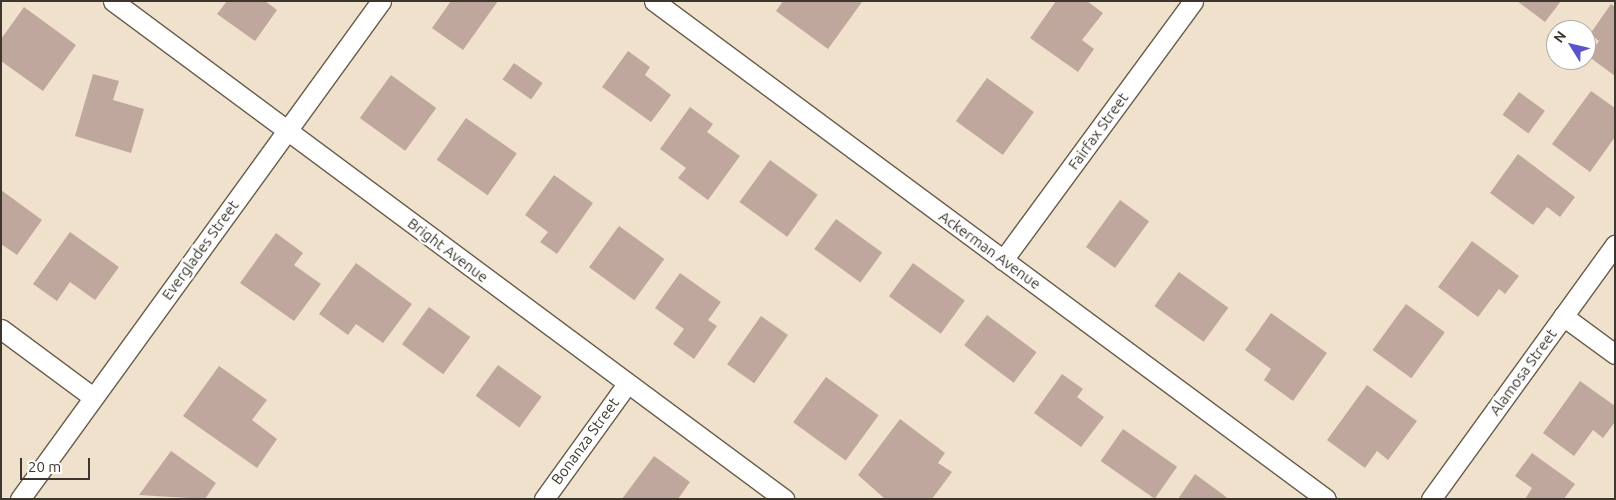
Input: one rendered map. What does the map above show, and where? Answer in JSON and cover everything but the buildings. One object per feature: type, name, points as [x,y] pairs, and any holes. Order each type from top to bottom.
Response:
[{"type":"street","name":"Bright Avenue","points":[[113,1],[784,499]]},
{"type":"street","name":"Everglades Street","points":[[20,499],[381,1]]},
{"type":"street","name":"Ackerman Avenue","points":[[654,1],[1326,499]]},
{"type":"street","name":"Fairfax Street","points":[[1003,260],[1193,1]]},
{"type":"street","name":"Alamosa Street","points":[[1431,499],[1615,245]]},
{"type":"street","points":[[1563,316],[1615,354]]},
{"type":"street","points":[[1,329],[93,397]]},
{"type":"street","name":"Bonanza Street","points":[[544,499],[627,384]]}]
